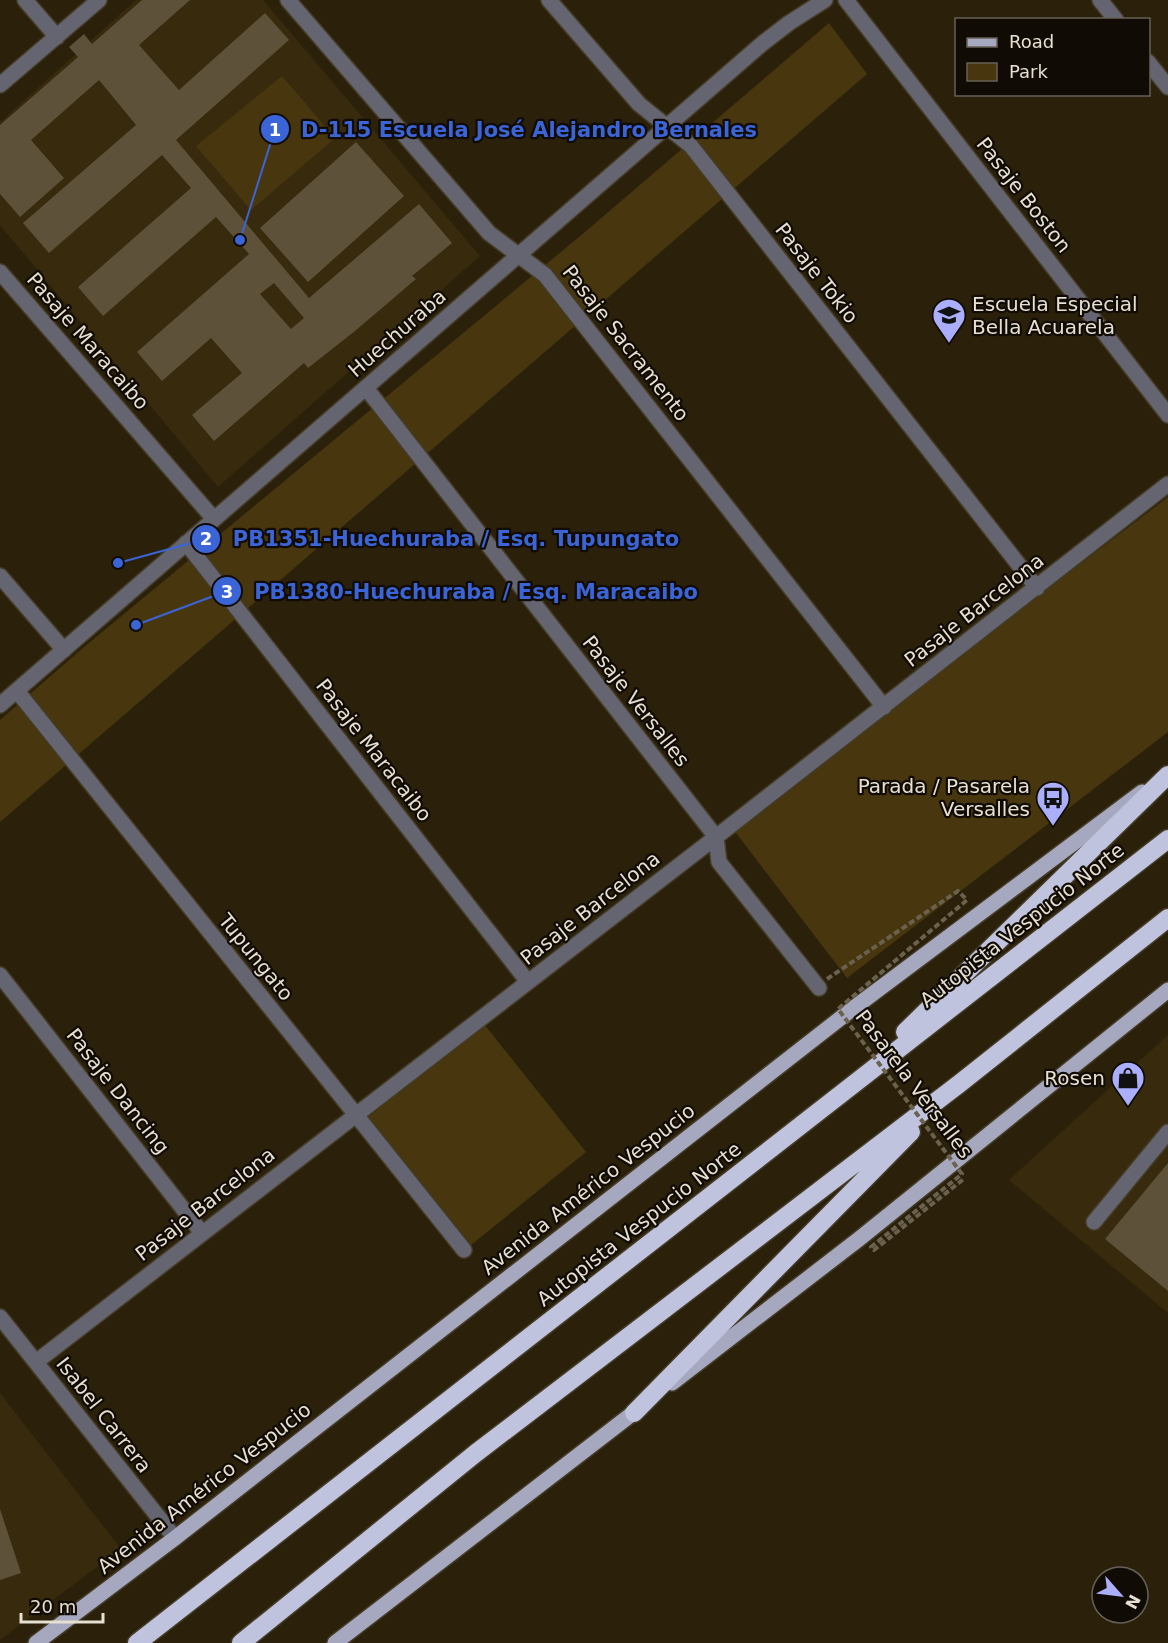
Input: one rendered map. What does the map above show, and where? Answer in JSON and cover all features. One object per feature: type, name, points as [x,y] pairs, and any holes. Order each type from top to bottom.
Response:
[{"type":"highway","points":[[839,1096],[1168,773]]},
{"type":"highway","name":"Autopista Vespucio Norte","points":[[137,1643],[1168,839]]},
{"type":"highway","points":[[241,1643],[476,1453],[958,1084],[1168,918]]},
{"type":"highway","points":[[634,1413],[958,1084]]},
{"type":"main road","name":"Avenida Américo Vespucio","points":[[36,1643],[175,1538],[851,1010],[1168,773]]},
{"type":"main road","points":[[336,1643],[859,1239],[1168,990]]},
{"type":"street","points":[[25,0],[57,37]]},
{"type":"street","points":[[0,85],[99,0]]},
{"type":"street","name":"Pasaje Sacramento","points":[[288,0],[489,233],[545,275],[884,707]]},
{"type":"street","name":"Pasaje Tokio","points":[[549,0],[639,104],[692,146],[1037,588]]},
{"type":"street","name":"Pasaje Boston","points":[[846,0],[1168,415]]},
{"type":"street","points":[[1100,0],[1114,18]]},
{"type":"street","name":"Huechuraba","points":[[0,705],[763,43],[816,2]]},
{"type":"street","points":[[1150,63],[1168,87]]},
{"type":"street","name":"Pasaje Maracaibo","points":[[0,272],[214,519]]},
{"type":"street","name":"Pasaje Versalles","points":[[366,388],[716,837],[720,862],[823,983]]},
{"type":"street","name":"Pasaje Barcelona","points":[[36,1362],[884,707],[1168,484]]},
{"type":"street","name":"Pasaje Maracaibo","points":[[186,543],[528,982]]},
{"type":"street","points":[[0,576],[64,650]]},
{"type":"street","name":"Tupungato","points":[[16,691],[464,1250]]},
{"type":"street","name":"Pasaje Dancing","points":[[0,975],[202,1233]]},
{"type":"street","points":[[1094,1222],[1168,1132]]},
{"type":"street","name":"Isabel Carrera","points":[[0,1317],[175,1538]]},
{"type":"path","name":"Pasarela Versalles","points":[[823,983],[958,891],[967,900],[838,1009],[962,1174],[871,1247],[874,1250],[965,1178]]},
{"type":"shaded area","points":[[136,0],[263,0],[480,256],[218,487],[0,225],[0,122]]},
{"type":"shaded area","name":"Rosen","points":[[1168,1035],[1168,1313],[1009,1180]]},
{"type":"shaded area","points":[[0,1393],[121,1549],[0,1640]]},
{"type":"green space","points":[[829,23],[867,74],[0,822],[0,720],[84,647],[585,232]]},
{"type":"green space","points":[[282,76],[335,138],[251,210],[196,146]]},
{"type":"green space","points":[[1168,497],[1168,732],[847,978],[733,829]]},
{"type":"green space","points":[[484,1024],[586,1152],[471,1245],[368,1117]]},
{"type":"building","points":[[142,0],[190,0],[139,45],[179,90],[265,13],[289,40],[176,140],[309,298],[419,204],[452,243],[412,276],[416,279],[355,331],[308,368],[304,363],[214,441],[192,415],[242,373],[211,338],[162,381],[137,352],[249,254],[216,217],[103,316],[78,287],[191,188],[162,155],[49,253],[23,223],[136,125],[99,80],[31,140],[64,178],[20,217],[0,194],[0,125],[78,57],[69,47],[84,34],[92,44]],"holes":[[[274,283],[304,318],[291,329],[260,294]]]},
{"type":"building","points":[[356,142],[404,196],[308,282],[260,228]]},
{"type":"building","points":[[1168,1163],[1168,1291],[1105,1239]]},
{"type":"building","points":[[0,1509],[21,1573],[0,1580]]},
{"type":"place","name":"D-115 Escuela José Alejandro Bernales","points":[[240,240]]},
{"type":"place","name":"Escuela Especial Bella Acuarela","points":[[949,344]]},
{"type":"place","name":"PB1351-Huechuraba / Esq. Tupungato","points":[[118,563]]},
{"type":"place","name":"PB1380-Huechuraba / Esq. Maracaibo","points":[[136,625]]},
{"type":"place","name":"Parada / Pasarela Versalles","points":[[1053,827]]},
{"type":"place","name":"Rosen","points":[[1128,1107]]}]
